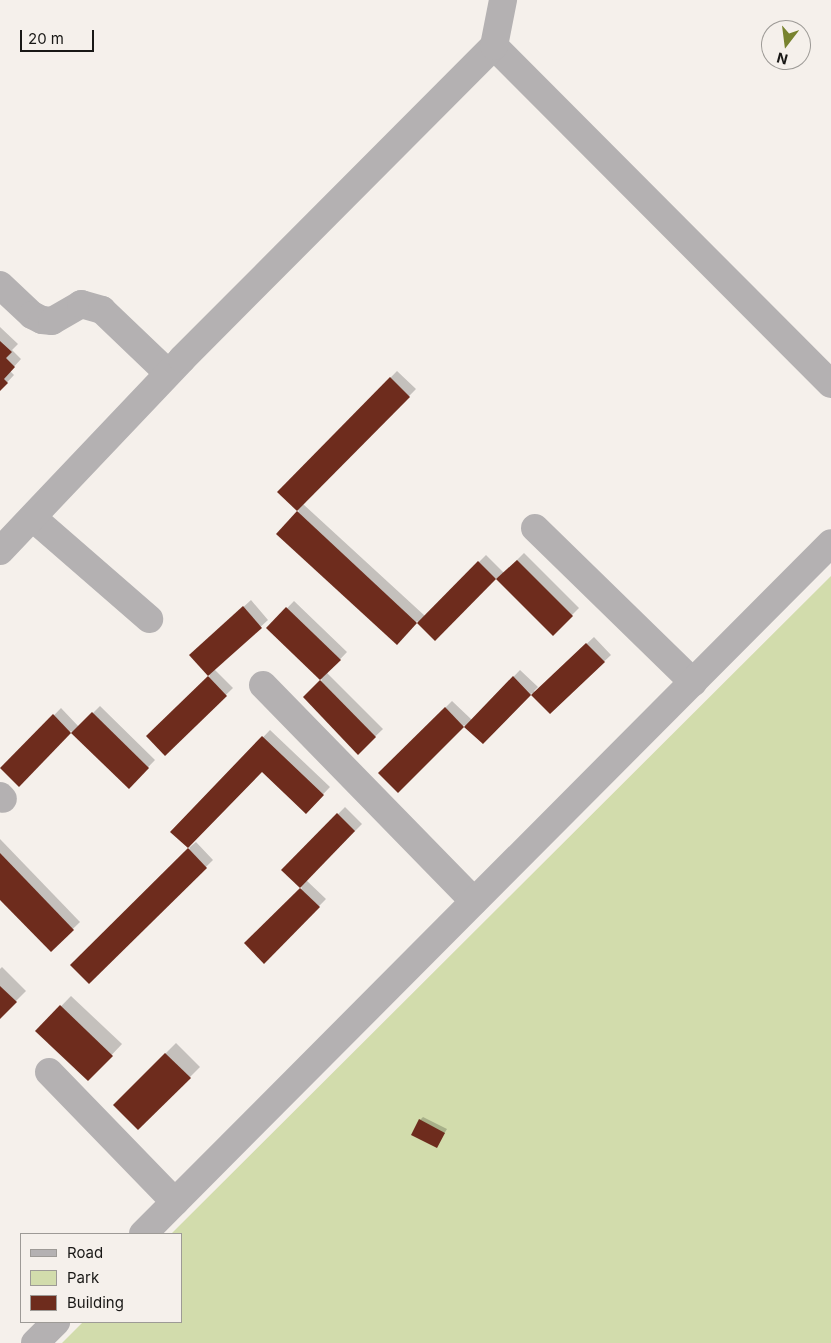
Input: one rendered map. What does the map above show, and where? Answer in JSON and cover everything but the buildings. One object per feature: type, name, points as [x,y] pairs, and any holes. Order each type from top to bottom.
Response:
[{"type":"street","points":[[0,551],[168,373],[494,46],[503,0]]},
{"type":"street","points":[[494,46],[831,384]]},
{"type":"street","points":[[0,285],[32,315],[42,320],[52,322],[81,304],[102,310],[168,373]]},
{"type":"street","points":[[33,518],[149,619]]},
{"type":"street","points":[[535,528],[693,682]]},
{"type":"street","points":[[144,1233],[831,543]]},
{"type":"street","points":[[263,685],[474,902]]},
{"type":"street","points":[[48,1072],[175,1202]]},
{"type":"street","points":[[34,1343],[55,1323]]},
{"type":"green space","points":[[831,576],[831,1343],[62,1343],[82,1323],[182,1323],[182,1233],[172,1233]]}]
